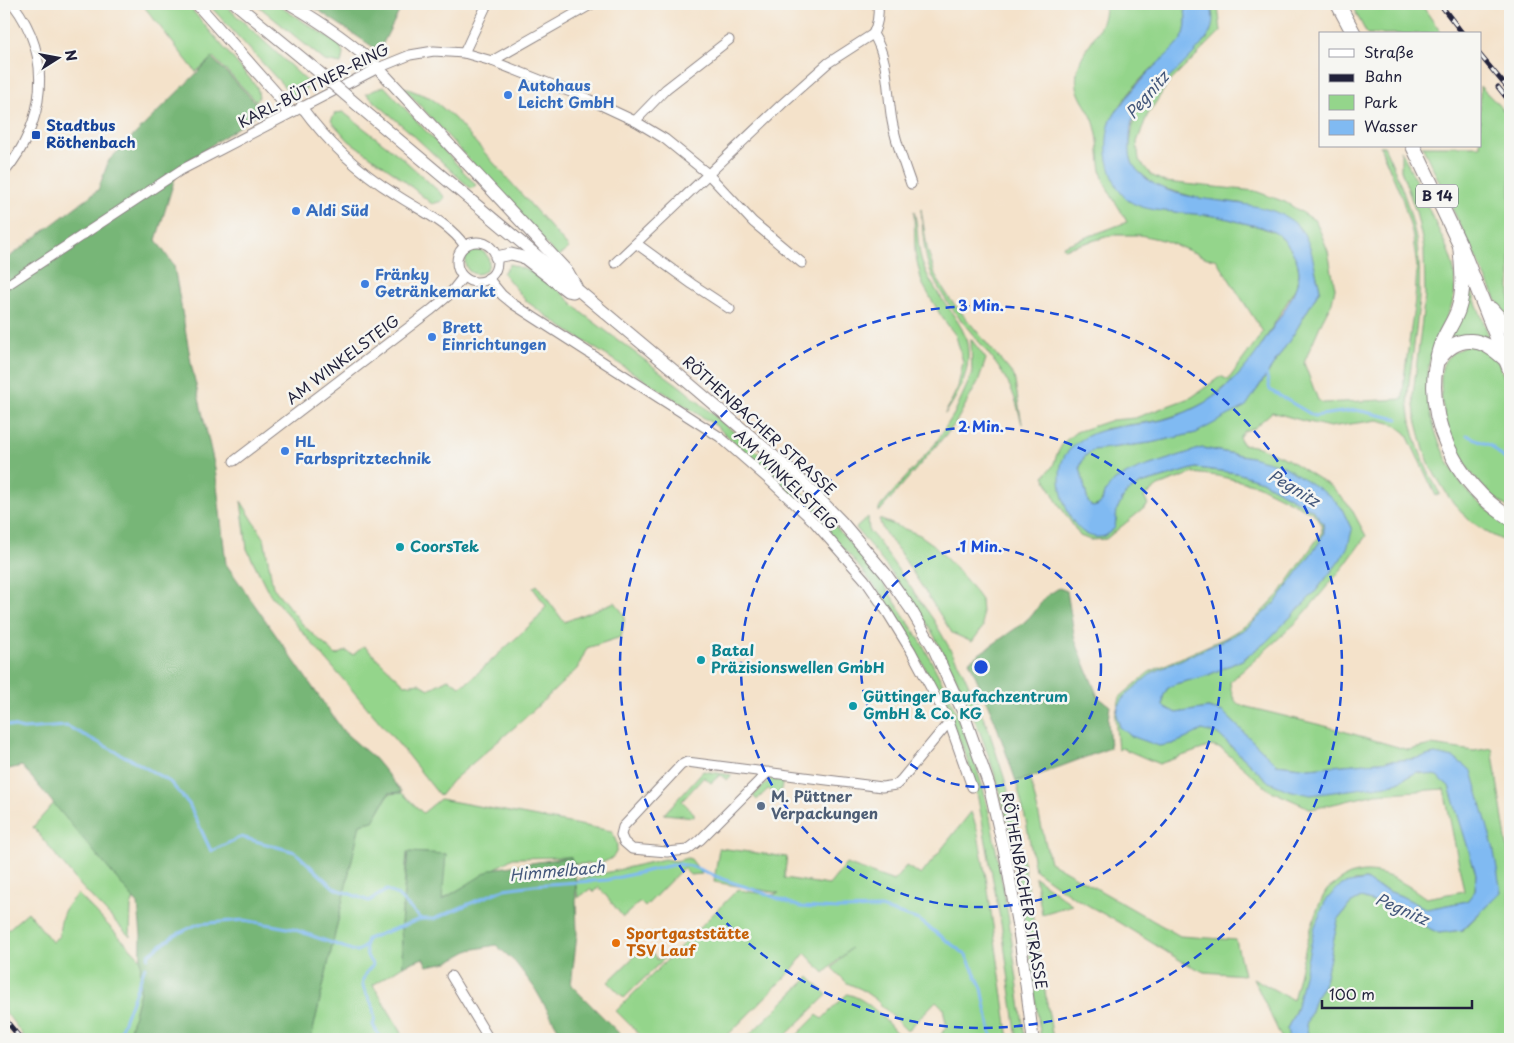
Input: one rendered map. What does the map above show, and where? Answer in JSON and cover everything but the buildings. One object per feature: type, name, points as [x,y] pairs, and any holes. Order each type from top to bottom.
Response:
[{"type":"main road","points":[[197,4],[280,98],[288,113]]},
{"type":"main road","name":"RÖTHENBACHER STRASSE","points":[[236,4],[678,373],[797,476],[841,521],[885,573],[910,608],[932,647],[963,712],[989,785],[1006,859],[1020,938],[1033,1039]]},
{"type":"main road","points":[[290,4],[360,50],[568,272],[580,292]]},
{"type":"main road","points":[[1338,4],[1353,32]]},
{"type":"main road","name":"B 14","points":[[1414,148],[1460,245],[1509,365]]},
{"type":"main road","points":[[1460,245],[1461,298],[1458,309],[1442,343],[1437,362],[1435,386],[1437,410],[1443,434],[1458,467],[1472,487],[1490,504],[1510,518]]},
{"type":"main road","points":[[496,257],[511,254],[523,257],[567,291],[580,292]]},
{"type":"main road","points":[[1484,301],[1510,330]]},
{"type":"main road","points":[[1437,362],[1448,348],[1453,345],[1473,341],[1494,348],[1509,365]]},
{"type":"street","points":[[4,173],[24,146],[39,100],[40,74],[36,52],[29,30],[13,4]]},
{"type":"street","points":[[464,53],[487,4]]},
{"type":"street","points":[[492,61],[592,4]]},
{"type":"street","points":[[615,263],[782,104],[828,63],[873,34],[879,15],[878,4]]},
{"type":"street","points":[[873,34],[879,43],[892,122],[911,184]]},
{"type":"street","points":[[635,121],[666,88],[729,40]]},
{"type":"street","name":"KARL-BÜTTNER-RING","points":[[4,287],[181,170],[301,106],[378,68],[410,55],[434,51],[464,53],[492,61],[588,99],[635,121],[664,139],[708,174],[753,222],[802,263]]},
{"type":"street","points":[[301,106],[322,134],[354,164],[396,195],[436,218],[458,235],[465,246]]},
{"type":"street","points":[[476,242],[483,243],[493,251],[496,257],[495,270],[488,278],[481,281],[474,282],[463,277],[457,265],[460,251],[465,246],[476,242]]},
{"type":"street","points":[[637,244],[730,309]]},
{"type":"street","name":"AM WINKELSTEIG","points":[[234,460],[430,311],[449,295],[463,277]]},
{"type":"street","name":"AM WINKELSTEIG","points":[[488,278],[502,295],[513,304],[720,437],[808,517],[864,580],[912,651],[949,722],[972,787]]},
{"type":"street","points":[[768,772],[700,840],[687,850],[667,852],[632,849],[624,842],[621,835],[623,828],[656,790],[681,765],[687,762],[768,772],[882,787],[896,785],[949,722]]},
{"type":"street","points":[[451,976],[489,1039]]},
{"type":"green space","points":[[142,4],[187,4],[257,87],[259,97],[256,101],[213,57],[196,72]]},
{"type":"green space","points":[[208,4],[224,4],[311,85],[292,95]]},
{"type":"green space","points":[[256,4],[276,4],[340,45],[343,54],[341,64],[325,61]]},
{"type":"green space","points":[[309,4],[403,4],[379,51]]},
{"type":"green space","points":[[1105,4],[1184,4],[1186,19],[1186,27],[1181,40],[1139,81],[1111,119],[1128,200],[1157,210],[1216,216],[1276,233],[1288,244],[1297,260],[1299,273],[1296,287],[1257,353],[1240,375],[1208,401],[1186,412],[1161,420],[1104,429],[1061,486],[1115,528],[1117,509],[1126,493],[1141,484],[1196,468],[1237,473],[1262,481],[1314,511],[1323,523],[1324,532],[1319,543],[1276,602],[1247,628],[1118,707],[1117,717],[1120,727],[1172,744],[1202,730],[1218,734],[1269,782],[1394,784],[1417,772],[1436,775],[1449,785],[1476,874],[1475,891],[1467,901],[1427,909],[1373,885],[1366,880],[1354,881],[1287,1029],[1289,1039],[1282,1039],[1253,978],[1293,1000],[1311,927],[1321,900],[1328,889],[1350,875],[1373,872],[1395,879],[1426,898],[1464,891],[1444,789],[1376,794],[1312,809],[1269,790],[1222,749],[1211,746],[1159,764],[1122,748],[1118,750],[1115,717],[1120,697],[1149,672],[1225,638],[1253,621],[1280,593],[1322,532],[1321,523],[1313,513],[1257,485],[1218,476],[1193,473],[1158,486],[1144,497],[1148,505],[1106,539],[1090,540],[1080,536],[1056,500],[1044,476],[1053,466],[1063,443],[1076,432],[1112,420],[1135,418],[1192,397],[1221,376],[1228,380],[1263,332],[1216,259],[1207,258],[1163,240],[1140,235],[1113,235],[1064,249],[1063,246],[1127,222],[1104,181],[1095,126],[1077,89],[1076,81],[1079,63],[1102,23]]},
{"type":"green space","points":[[1210,4],[1217,4],[1218,6],[1221,31],[1167,85],[1147,116],[1137,142],[1139,160],[1151,175],[1165,182],[1255,191],[1285,202],[1316,221],[1328,251],[1335,288],[1332,302],[1304,363],[1318,400],[1323,403],[1403,399],[1417,267],[1412,232],[1402,198],[1381,148],[1385,148],[1407,202],[1415,232],[1419,262],[1418,308],[1408,398],[1411,424],[1418,448],[1440,494],[1436,496],[1406,433],[1394,424],[1378,420],[1330,427],[1272,412],[1254,428],[1244,431],[1239,437],[1242,444],[1259,447],[1287,459],[1333,488],[1351,508],[1366,536],[1345,565],[1298,621],[1230,682],[1232,695],[1239,705],[1329,727],[1408,750],[1431,745],[1474,751],[1492,748],[1510,865],[1510,1039],[1309,1039],[1306,1025],[1316,996],[1324,985],[1338,920],[1350,904],[1361,898],[1374,902],[1439,933],[1463,930],[1501,892],[1435,754],[1413,759],[1309,768],[1276,764],[1223,712],[1208,708],[1176,713],[1163,706],[1163,697],[1167,689],[1175,684],[1206,676],[1242,660],[1266,642],[1315,592],[1340,560],[1352,530],[1341,507],[1251,457],[1203,448],[1138,469],[1104,493],[1099,504],[1092,507],[1088,502],[1080,467],[1084,457],[1093,450],[1150,443],[1196,433],[1257,390],[1295,332],[1320,289],[1309,246],[1296,225],[1240,203],[1200,199],[1156,186],[1133,165],[1129,151],[1134,117],[1142,103],[1207,39]]},
{"type":"green space","points":[[1351,4],[1421,4],[1441,32],[1366,32]]},
{"type":"green space","points":[[212,58],[263,110],[178,168],[156,240],[174,266],[192,368],[215,468],[226,564],[344,732],[374,758],[402,792],[389,793],[373,821],[360,824],[311,1039],[106,1039],[130,1030],[140,992],[141,936],[138,904],[22,766],[4,770],[4,261],[98,190],[109,160]]},
{"type":"green space","points":[[384,86],[476,185],[471,189],[366,94]]},
{"type":"green space","points":[[403,87],[431,98],[454,118],[569,248],[558,257]]},
{"type":"green space","points":[[1482,88],[1510,117],[1510,322],[1498,303],[1423,148],[1482,148]]},
{"type":"green space","points":[[343,112],[401,157],[445,197],[442,201],[432,204],[396,174],[349,141],[331,121],[335,113]]},
{"type":"green space","points":[[1401,150],[1446,247],[1454,271],[1455,290],[1451,307],[1434,344],[1429,363],[1429,403],[1433,423],[1447,460],[1457,477],[1477,501],[1510,526],[1510,544],[1488,533],[1468,519],[1450,499],[1431,468],[1424,450],[1415,415],[1413,395],[1425,295],[1424,248],[1416,212],[1401,170]]},
{"type":"green space","points":[[921,209],[927,248],[936,277],[950,299],[1014,376],[1022,424],[1007,381],[988,353],[946,300],[937,285],[926,255]]},
{"type":"green space","points":[[914,211],[921,260],[932,284],[962,329],[968,351],[966,373],[962,384],[945,414],[958,387],[963,362],[956,336],[941,316],[922,283],[915,253]]},
{"type":"green space","points":[[477,250],[485,254],[489,262],[485,270],[477,274],[469,270],[465,262],[469,254]]},
{"type":"green space","points":[[510,264],[532,272],[562,293],[582,313],[682,388],[734,432],[792,482],[829,519],[879,577],[923,645],[950,698],[969,745],[983,788],[1009,921],[1025,1039],[1017,1039],[1002,929],[977,793],[967,758],[945,706],[908,636],[880,593],[848,553],[786,488],[715,425],[565,329],[526,301],[503,273]]},
{"type":"green space","points":[[1467,287],[1470,287],[1489,336],[1487,339],[1449,342]]},
{"type":"green space","points":[[971,339],[986,359],[979,380],[955,424],[879,512],[879,508],[935,444],[954,414],[972,374]]},
{"type":"green space","points":[[1467,345],[1489,351],[1499,364],[1510,394],[1510,509],[1482,486],[1470,472],[1452,440],[1446,423],[1441,387],[1442,367],[1450,355]]},
{"type":"green space","points":[[241,501],[264,538],[273,587],[304,626],[336,655],[346,651],[353,655],[364,646],[405,685],[419,683],[429,689],[448,679],[460,686],[469,681],[539,617],[546,606],[533,588],[537,585],[564,622],[615,602],[625,616],[621,637],[587,648],[577,669],[525,718],[452,781],[440,796],[401,747],[269,593],[247,549]]},
{"type":"green space","points":[[868,517],[869,531],[933,619],[962,670],[988,728],[1016,817],[1053,1039],[1041,1039],[1010,833],[1005,810],[983,741],[965,697],[931,630],[901,586],[856,528]]},
{"type":"green space","points":[[879,519],[920,535],[934,545],[968,582],[981,600],[983,627],[972,642],[952,633],[899,551],[883,530]]},
{"type":"green space","points":[[1059,588],[1067,591],[1075,640],[1098,697],[1110,706],[1108,720],[1110,748],[1030,778],[1016,781],[995,721],[969,661],[1022,624],[1033,614],[1045,597]]},
{"type":"green space","points":[[703,771],[732,775],[727,780],[720,775],[711,783],[704,777],[682,801],[694,813],[694,817],[664,814]]},
{"type":"green space","points":[[1030,778],[1050,862],[1180,936],[1236,940],[1244,975],[1204,972],[1183,962],[1073,897],[1035,870],[1016,781]]},
{"type":"green space","points":[[770,779],[783,780],[781,790],[776,796],[768,789],[757,800],[753,796]]},
{"type":"green space","points":[[402,793],[423,813],[440,799],[612,831],[617,844],[616,853],[607,860],[587,864],[575,864],[570,857],[513,858],[441,900],[446,854],[407,852],[401,925],[403,966],[373,985],[402,1033],[396,1039],[311,1039],[360,824],[373,821],[389,794]]},
{"type":"green space","points":[[54,803],[134,898],[131,907],[130,937],[80,885],[33,827]]},
{"type":"green space","points":[[971,812],[977,829],[987,883],[1009,1039],[936,1039],[947,1028],[943,1008],[936,1001],[907,1031],[875,999],[861,989],[847,983],[832,968],[851,948],[824,973],[805,953],[791,971],[724,1039],[644,1039],[616,1011],[737,890],[772,895],[779,893],[714,882],[719,848],[787,857],[784,878],[829,885],[846,864],[894,881],[906,866],[921,875]]},
{"type":"green space","points":[[408,852],[446,854],[442,900],[492,869],[570,857],[575,864],[577,935],[571,985],[625,1039],[564,1039],[534,987],[515,962],[496,945],[470,950],[448,962],[427,966],[423,958],[403,966],[401,925]]},
{"type":"green space","points":[[687,858],[691,859],[702,874],[690,875],[683,868],[645,907],[640,902],[623,917],[599,887],[593,892],[590,889],[578,898],[575,880],[664,859],[676,861]]},
{"type":"green space","points":[[1035,877],[1073,905],[1042,914]]},
{"type":"green space","points":[[78,894],[141,959],[140,992],[130,1030],[106,1039],[100,1037],[96,1039],[26,1039],[4,1010],[4,933],[28,912],[52,942],[59,936],[62,917],[66,908]]},
{"type":"green space","points":[[645,946],[658,960],[665,954],[667,956],[624,998],[608,982]]},
{"type":"green space","points":[[809,977],[827,995],[782,1039],[745,1039]]},
{"type":"green space","points":[[847,994],[871,1006],[902,1039],[793,1039],[817,1015],[822,1019]]},
{"type":"water","name":"Pegnitz","points":[[1184,4],[1210,4],[1213,24],[1208,36],[1196,51],[1135,113],[1130,134],[1132,163],[1145,177],[1164,189],[1185,195],[1254,206],[1274,211],[1291,220],[1307,240],[1320,289],[1295,332],[1246,406],[1196,433],[1150,443],[1093,450],[1084,457],[1080,467],[1088,502],[1092,507],[1097,506],[1102,502],[1104,493],[1115,480],[1138,469],[1202,448],[1251,457],[1284,466],[1330,496],[1341,507],[1352,530],[1348,546],[1340,560],[1315,592],[1266,642],[1242,660],[1206,676],[1175,684],[1167,689],[1163,697],[1163,706],[1176,713],[1208,708],[1223,712],[1276,764],[1309,768],[1413,759],[1435,754],[1454,758],[1472,771],[1493,846],[1501,892],[1462,930],[1439,933],[1374,902],[1361,898],[1350,904],[1338,920],[1324,985],[1316,996],[1306,1025],[1309,1039],[1289,1039],[1287,1029],[1296,1010],[1315,926],[1325,902],[1336,889],[1344,884],[1366,880],[1373,885],[1427,909],[1467,901],[1475,891],[1476,874],[1449,786],[1437,776],[1417,772],[1394,784],[1311,795],[1288,790],[1269,782],[1218,734],[1202,730],[1172,744],[1159,746],[1131,736],[1120,727],[1117,717],[1118,707],[1125,696],[1152,673],[1247,628],[1276,602],[1319,543],[1324,532],[1323,523],[1314,511],[1262,481],[1237,473],[1196,468],[1141,484],[1126,493],[1117,509],[1115,528],[1105,536],[1093,537],[1082,531],[1073,521],[1062,493],[1061,464],[1066,454],[1086,437],[1110,428],[1162,420],[1180,414],[1197,407],[1225,388],[1238,376],[1260,348],[1288,304],[1298,281],[1299,269],[1297,261],[1284,240],[1274,232],[1218,217],[1145,208],[1124,197],[1114,180],[1109,166],[1107,150],[1111,120],[1138,83],[1173,50],[1182,38],[1186,23]]},
{"type":"waterway","points":[[1266,373],[1270,390],[1314,416],[1356,410],[1398,419]]},
{"type":"waterway","points":[[1467,435],[1491,446],[1510,464]]},
{"type":"waterway","name":"Himmelbach","points":[[4,724],[23,729],[67,726],[128,758]]},
{"type":"waterway","name":"Himmelbach","points":[[129,758],[170,782],[189,804],[211,851],[241,837],[295,852],[334,888],[369,901],[387,890],[397,895],[421,919],[434,919],[504,889],[607,880],[677,864],[691,866],[800,907],[838,909],[881,908],[919,920],[966,955],[982,988],[992,1039]]},
{"type":"waterway","points":[[381,1039],[373,1025],[375,1019],[372,1006],[363,985],[363,979],[373,965],[366,952],[367,939],[421,919]]},
{"type":"waterway","points":[[148,958],[149,954],[173,936],[198,924],[244,920],[293,929],[357,952],[365,946]]},
{"type":"waterway","points":[[120,1032],[145,967]]},
{"type":"railway","points":[[1440,4],[1461,32]]},
{"type":"railway","points":[[1482,57],[1510,91]]},
{"type":"railway","points":[[1498,87],[1510,102]]},
{"type":"railway","points":[[4,1018],[21,1039]]},
{"type":"place","name":"Autohaus Leicht GmbH","points":[[508,95]]},
{"type":"place","name":"Stadtbus Röthenbach","points":[[36,135]]},
{"type":"place","name":"Aldi Süd","points":[[296,211]]},
{"type":"place","name":"Fränky Getränkemarkt","points":[[365,284]]},
{"type":"place","name":"Brett Einrichtungen","points":[[432,337]]},
{"type":"place","name":"HL Farbspritztechnik","points":[[285,451]]},
{"type":"place","name":"CoorsTek","points":[[400,547]]},
{"type":"place","name":"Batal Präzisionswellen GmbH","points":[[701,660]]},
{"type":"place","name":"Güttinger Baufachzentrum GmbH & Co. KG","points":[[853,706]]},
{"type":"place","name":"M. Püttner Verpackungen","points":[[761,806]]},
{"type":"place","name":"Sportgaststätte TSV Lauf","points":[[616,943]]}]
